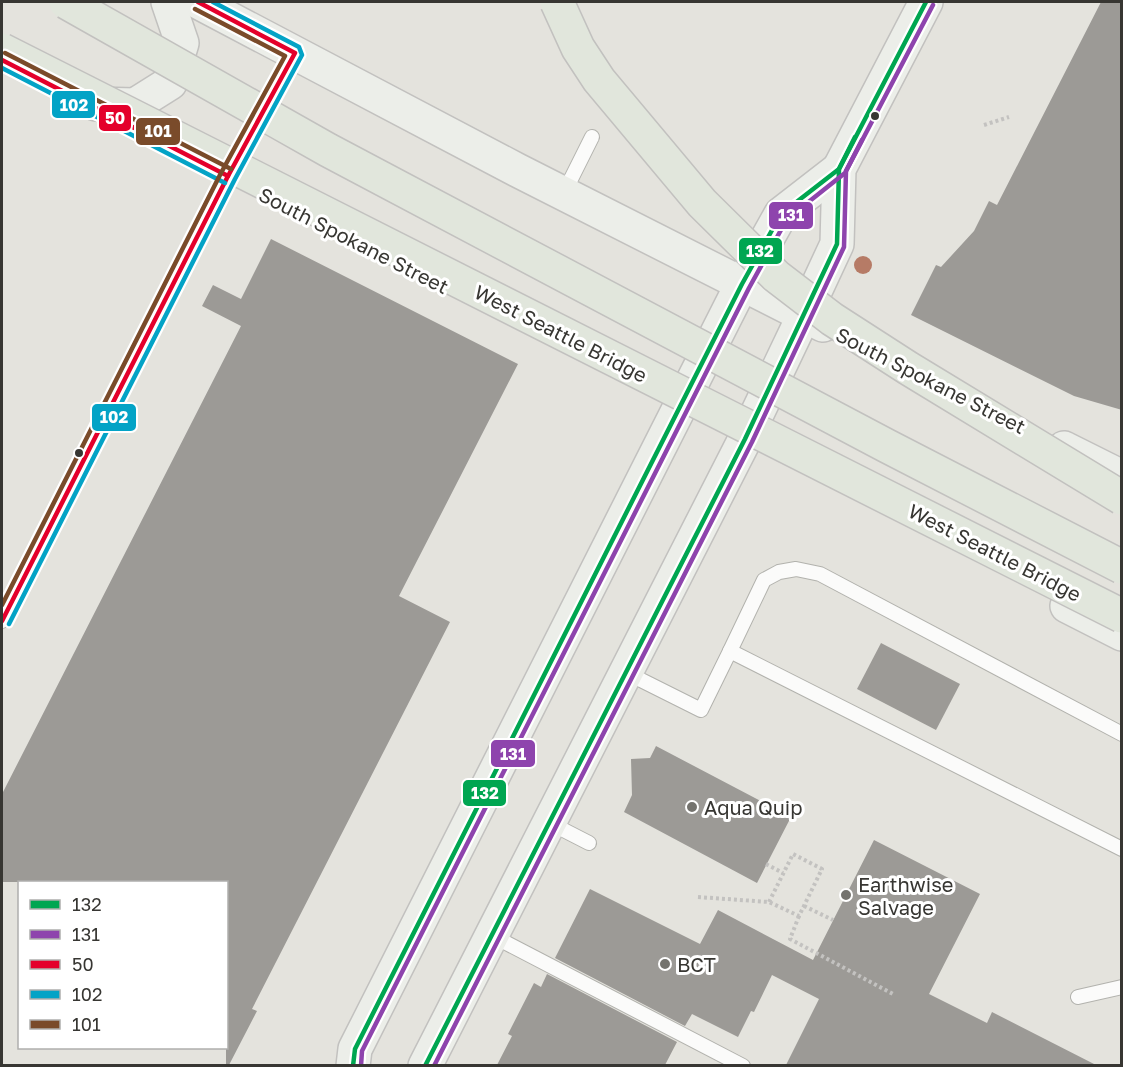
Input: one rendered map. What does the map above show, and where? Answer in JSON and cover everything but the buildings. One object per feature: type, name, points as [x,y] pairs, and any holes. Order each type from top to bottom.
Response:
[{"type":"highway","points":[[66,2],[328,150],[887,446],[1122,567]]},
{"type":"highway","points":[[557,2],[578,48],[599,80],[702,203],[776,276],[860,338],[1122,498]]},
{"type":"highway","name":"West Seattle Bridge","points":[[2,50],[1122,616]]},
{"type":"main road","points":[[85,103],[135,105],[170,83],[182,43],[168,2]]},
{"type":"main road","name":"South Spokane Street","points":[[198,2],[564,193],[1122,477]]},
{"type":"main road","points":[[353,1065],[355,1049],[742,284],[781,214],[839,169],[926,2]]},
{"type":"main road","name":"South Spokane Street","points":[[2,60],[1122,634]]},
{"type":"main road","points":[[425,1065],[745,439],[837,244],[839,169]]},
{"type":"lane","points":[[2,621],[228,176],[295,53]]},
{"type":"lane","points":[[564,193],[592,137]]},
{"type":"lane","points":[[625,672],[701,710],[764,580],[779,572],[796,569],[820,574],[1122,734]]},
{"type":"lane","points":[[730,651],[1122,849]]},
{"type":"lane","points":[[548,822],[589,843]]},
{"type":"lane","points":[[490,934],[743,1065]]},
{"type":"lane","points":[[1078,997],[1122,987]]},
{"type":"path","points":[[984,125],[1009,117]]},
{"type":"path","points":[[769,902],[793,854],[822,869],[790,939],[893,994]]},
{"type":"path","points":[[766,864],[783,873]]},
{"type":"path","points":[[698,897],[769,902],[799,916]]},
{"type":"path","points":[[804,906],[833,920]]},
{"type":"transit line","name":"50","points":[[2,621],[228,176],[295,53],[198,2]]},
{"type":"transit line","name":"102","points":[[9,624],[235,179],[302,55],[299,47],[213,2]]},
{"type":"transit line","name":"132","points":[[353,1066],[355,1049],[742,284],[781,214],[839,169],[926,2]]},
{"type":"transit line","name":"131","points":[[361,1066],[362,1051],[749,288],[787,219],[845,173],[933,5]]},
{"type":"transit line","name":"101","points":[[2,605],[221,173],[285,56],[195,9]]},
{"type":"transit line","name":"101","points":[[5,53],[231,169]]},
{"type":"transit line","name":"50","points":[[2,60],[228,176]]},
{"type":"transit line","name":"102","points":[[2,68],[225,183]]},
{"type":"transit line","name":"132","points":[[425,1066],[745,439],[837,244],[839,169],[855,137]]},
{"type":"transit line","name":"131","points":[[434,1066],[752,442],[844,247],[846,171],[862,140]]},
{"type":"place","name":"Aqua Quip","points":[[692,807]]},
{"type":"place","name":"Earthwise Salvage","points":[[846,895]]},
{"type":"place","name":"BCT","points":[[665,964]]}]
